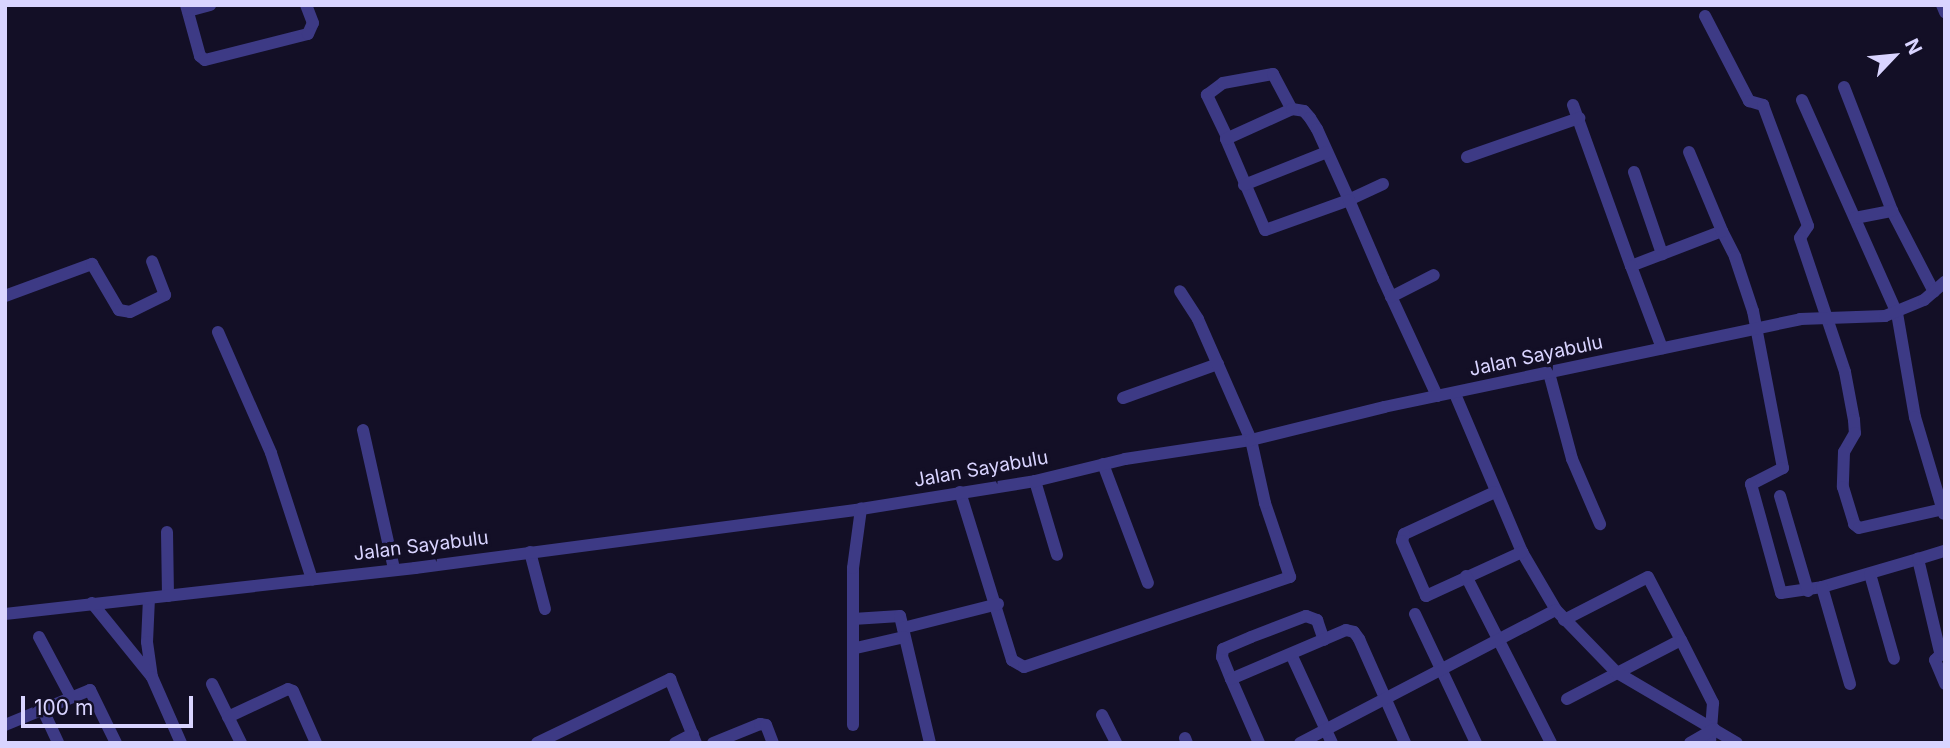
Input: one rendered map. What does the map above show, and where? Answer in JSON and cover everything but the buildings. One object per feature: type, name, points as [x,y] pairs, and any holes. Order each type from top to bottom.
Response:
[{"type":"street","points":[[209,5],[187,8],[201,57],[205,60],[308,34],[313,23],[306,5]]},
{"type":"street","points":[[1942,5],[1945,12]]},
{"type":"street","points":[[1705,16],[1749,101],[1763,105],[1808,226],[1800,238],[1844,372],[1855,429],[1844,453],[1843,487],[1854,524],[1859,527],[1944,512],[1915,416],[1897,313],[1802,100]]},
{"type":"street","points":[[1292,109],[1273,74],[1223,83],[1208,95],[1265,230],[1349,200],[1383,184]]},
{"type":"street","points":[[1844,88],[1892,211],[1934,292]]},
{"type":"street","points":[[1573,105],[1662,348]]},
{"type":"street","points":[[1227,137],[1292,109],[1304,111],[1310,117],[1437,396]]},
{"type":"street","points":[[1467,157],[1579,118]]},
{"type":"street","points":[[1244,185],[1327,152]]},
{"type":"street","points":[[1689,152],[1743,281],[1756,328],[1783,468],[1751,487],[1779,590],[1785,594],[1808,591],[1945,551]]},
{"type":"street","points":[[1634,172],[1662,254]]},
{"type":"street","points":[[1855,218],[1892,211]]},
{"type":"street","points":[[1631,266],[1722,231]]},
{"type":"street","points":[[5,296],[92,264],[119,310],[130,313],[165,296],[152,261]]},
{"type":"street","points":[[1391,297],[1434,275]]},
{"type":"street","name":"Jalan Sayabulu","points":[[5,614],[530,552],[861,509],[1035,481],[1103,464],[1251,440],[1437,396],[1756,328],[1825,317],[1897,313],[1934,292],[1945,282]]},
{"type":"street","points":[[960,492],[998,604],[1012,660],[1024,667],[1283,582],[1291,571],[1265,503],[1251,440],[1218,364],[1180,291]]},
{"type":"street","points":[[218,332],[271,453],[312,579]]},
{"type":"street","points":[[1123,398],[1218,364]]},
{"type":"street","points":[[1549,373],[1572,459],[1600,524]]},
{"type":"street","points":[[1455,394],[1522,552],[1560,615],[1616,672],[1737,743]]},
{"type":"street","points":[[363,430],[394,569]]},
{"type":"street","points":[[1103,464],[1148,583]]},
{"type":"street","points":[[1035,481],[1057,555]]},
{"type":"street","points":[[1496,492],[1402,537],[1426,596],[1522,552]]},
{"type":"street","points":[[1780,496],[1808,591]]},
{"type":"street","points":[[853,725],[856,648],[853,619],[861,509]]},
{"type":"street","points":[[167,532],[168,596]]},
{"type":"street","points":[[530,552],[545,609]]},
{"type":"street","points":[[1918,559],[1942,651],[1936,660],[1945,684]]},
{"type":"street","points":[[1870,573],[1894,659]]},
{"type":"street","points":[[1466,576],[1551,743]]},
{"type":"street","points":[[1300,743],[1383,698],[1500,641],[1648,578],[1713,703],[1714,729],[1710,743]]},
{"type":"street","points":[[1822,587],[1850,684]]},
{"type":"street","points":[[149,598],[147,642],[152,677]]},
{"type":"street","points":[[92,603],[152,677],[181,743]]},
{"type":"street","points":[[856,648],[998,604]]},
{"type":"street","points":[[1415,614],[1476,743]]},
{"type":"street","points":[[853,619],[897,615],[904,633],[930,743]]},
{"type":"street","points":[[1259,743],[1222,657],[1223,649],[1306,616],[1317,620],[1324,640]]},
{"type":"street","points":[[1231,679],[1324,640],[1354,632],[1405,743]]},
{"type":"street","points":[[39,637],[70,695]]},
{"type":"street","points":[[1567,699],[1681,640]]},
{"type":"street","points":[[1291,654],[1332,743]]},
{"type":"street","points":[[537,743],[670,679],[695,738],[675,743]]},
{"type":"street","points":[[212,684],[241,743]]},
{"type":"street","points":[[228,717],[288,689],[313,742]]},
{"type":"street","points":[[5,725],[85,690],[93,694],[116,743]]},
{"type":"street","points":[[43,708],[58,743]]},
{"type":"street","points":[[1102,715],[1116,743]]},
{"type":"street","points":[[713,743],[760,724],[766,725],[773,743]]},
{"type":"street","points":[[1690,743],[1714,729]]}]
